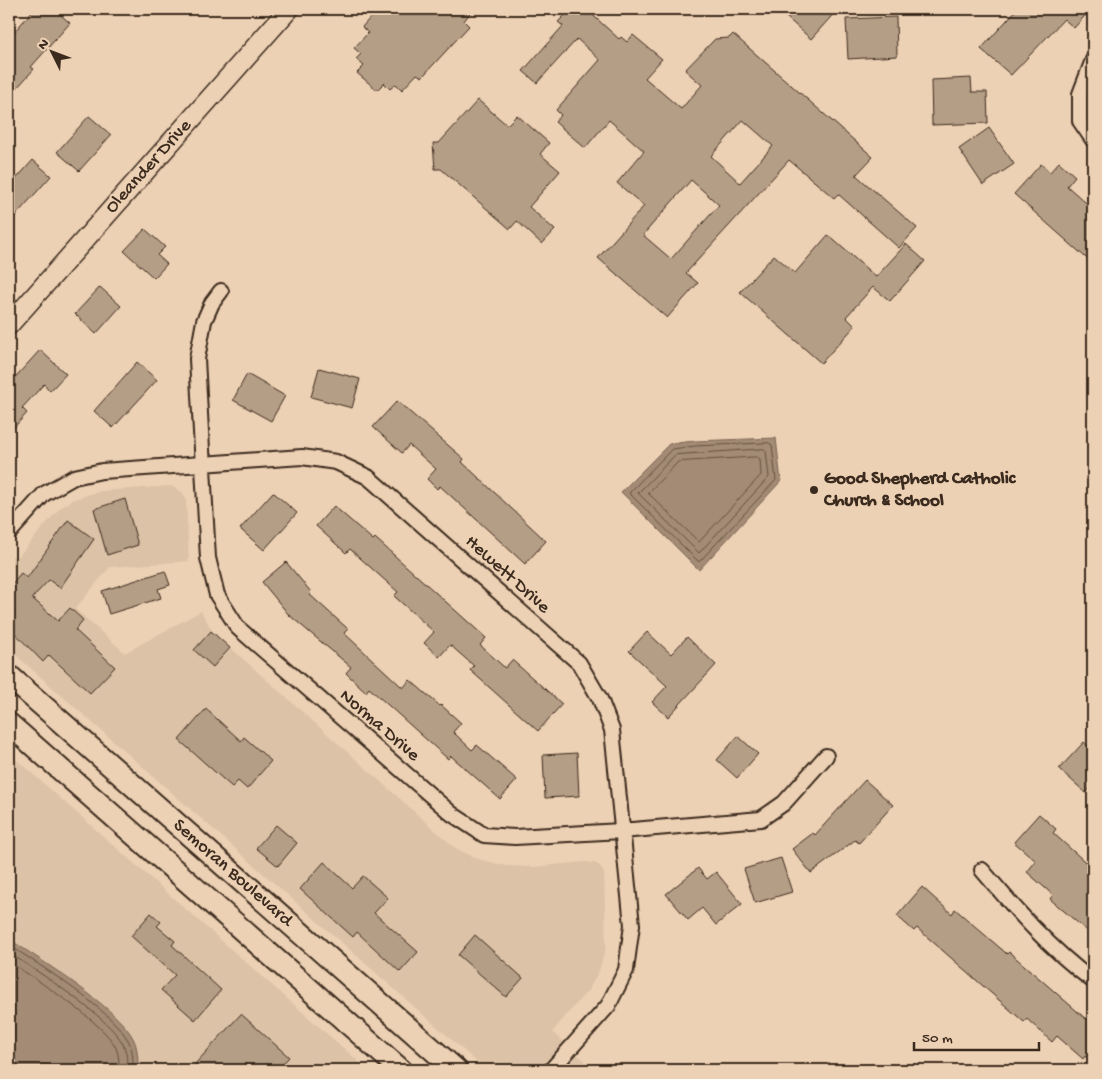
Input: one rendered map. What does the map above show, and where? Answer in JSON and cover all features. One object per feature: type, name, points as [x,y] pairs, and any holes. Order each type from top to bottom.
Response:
[{"type":"main road","name":"Semoran Boulevard","points":[[9,676],[456,1070]]},
{"type":"main road","name":"Semoran Boulevard","points":[[9,724],[400,1070]]},
{"type":"street","name":"Oleander Drive","points":[[9,325],[289,9]]},
{"type":"street","points":[[1093,60],[1080,94],[1080,121],[1093,140]]},
{"type":"street","name":"Norma Drive","points":[[221,291],[212,303],[204,321],[197,359],[208,558],[217,595],[238,628],[452,814],[484,834],[515,837],[621,831],[761,819],[784,803],[826,756]]},
{"type":"street","name":"Hewett Drive","points":[[9,533],[44,494],[74,477],[102,470],[202,465],[302,456],[336,462],[368,477],[579,664],[600,699],[612,730],[632,925],[626,970],[608,1006],[550,1070]]},
{"type":"street","points":[[982,870],[1030,925],[1070,963],[1093,980]]},
{"type":"shaded area","points":[[171,486],[182,492],[186,499],[189,561],[110,567],[75,609],[125,653],[201,611],[213,632],[455,848],[478,859],[506,866],[532,867],[585,862],[600,866],[604,873],[606,947],[599,971],[589,989],[552,1032],[595,1070],[486,1070],[9,649],[9,553],[16,559],[59,509],[74,499],[101,491]]},
{"type":"shaded area","points":[[9,753],[368,1070],[9,1070]]},
{"type":"water","points":[[776,438],[781,481],[699,570],[621,492],[669,444],[694,441]]},
{"type":"water","points":[[9,939],[78,985],[113,1014],[134,1040],[137,1051],[138,1070],[9,1070]]},
{"type":"building","points":[[34,9],[54,9],[70,23],[31,67],[34,69],[9,97],[9,38]]},
{"type":"building","points":[[378,9],[473,9],[464,21],[469,26],[422,77],[417,74],[402,90],[396,84],[390,89],[384,83],[377,90],[357,73],[364,66],[356,59],[361,54],[354,48],[368,33],[362,27]]},
{"type":"building","points":[[571,9],[586,9],[619,39],[621,37],[627,42],[633,35],[662,59],[645,78],[681,109],[702,85],[685,70],[715,39],[729,38],[733,34],[873,157],[856,175],[917,228],[899,248],[838,194],[834,198],[789,160],[686,273],[698,283],[667,318],[598,258],[644,206],[617,183],[644,151],[609,120],[585,148],[555,122],[561,115],[556,110],[600,60],[577,39],[537,83],[523,71],[563,26],[558,22]],"holes":[[[743,120],[773,146],[740,183],[711,156]],[[691,180],[719,205],[671,259],[643,235]]]},
{"type":"building","points":[[777,9],[838,9],[811,39]]},
{"type":"building","points":[[1017,9],[1091,9],[1074,28],[1064,19],[1011,75],[981,49]]},
{"type":"building","points":[[896,17],[897,56],[848,59],[846,19]]},
{"type":"building","points":[[971,78],[972,92],[987,92],[988,123],[932,125],[931,80]]},
{"type":"building","points":[[478,100],[507,125],[517,115],[549,143],[540,154],[560,171],[529,207],[555,230],[542,244],[517,221],[510,229],[441,169],[435,169],[433,143],[439,143]]},
{"type":"building","points":[[89,116],[111,135],[79,171],[57,152]]},
{"type":"building","points":[[989,128],[1014,164],[983,185],[959,149]]},
{"type":"building","points":[[33,160],[51,176],[9,223],[9,187]]},
{"type":"building","points":[[1059,162],[1075,176],[1067,186],[1093,209],[1093,264],[1014,194],[1041,164],[1050,172]]},
{"type":"building","points":[[145,229],[165,247],[157,255],[167,264],[154,278],[124,251]]},
{"type":"building","points":[[828,235],[876,277],[906,244],[925,261],[890,301],[873,287],[846,317],[855,326],[821,363],[740,292],[774,255],[795,273]]},
{"type":"building","points":[[100,287],[121,306],[96,334],[75,314]]},
{"type":"building","points":[[40,350],[66,374],[50,391],[44,384],[22,408],[27,413],[9,433],[9,384]]},
{"type":"building","points":[[137,362],[157,380],[113,428],[94,411]]},
{"type":"building","points":[[319,368],[360,379],[352,408],[311,397]]},
{"type":"building","points":[[247,374],[285,396],[271,421],[233,400]]},
{"type":"building","points":[[397,401],[464,459],[462,462],[546,541],[525,564],[440,486],[437,489],[427,479],[436,469],[409,445],[402,453],[373,427]]},
{"type":"building","points":[[273,492],[297,513],[264,550],[240,529]]},
{"type":"building","points":[[125,499],[138,545],[107,555],[94,509]]},
{"type":"building","points":[[334,506],[373,540],[375,538],[486,638],[480,645],[505,668],[512,660],[562,704],[538,731],[470,670],[474,666],[450,645],[439,657],[424,643],[434,632],[394,596],[398,592],[350,549],[346,553],[316,526]]},
{"type":"building","points":[[68,520],[94,539],[60,588],[49,580],[32,598],[58,621],[70,608],[83,620],[75,630],[115,667],[90,693],[49,655],[43,662],[9,627],[9,620],[15,613],[9,608],[9,587],[21,573],[27,578]]},
{"type":"building","points":[[286,562],[311,592],[309,594],[348,629],[344,633],[403,688],[410,680],[441,705],[461,723],[453,732],[472,750],[477,745],[517,780],[500,799],[451,756],[448,759],[369,688],[366,692],[346,673],[351,667],[289,615],[262,582]]},
{"type":"building","points":[[165,571],[170,585],[158,589],[161,598],[109,614],[102,591]]},
{"type":"building","points":[[211,631],[230,648],[213,667],[194,650]]},
{"type":"building","points":[[647,632],[671,654],[687,637],[716,665],[668,717],[652,702],[667,686],[629,651]]},
{"type":"building","points":[[206,709],[241,741],[244,737],[271,761],[247,789],[238,781],[232,787],[179,740]]},
{"type":"building","points":[[738,736],[758,754],[737,778],[717,760]]},
{"type":"building","points":[[1084,742],[1093,750],[1093,784],[1086,793],[1059,769]]},
{"type":"building","points":[[577,753],[579,796],[545,798],[543,755]]},
{"type":"building","points":[[865,780],[893,805],[859,843],[855,840],[811,873],[792,849],[813,833],[815,835]]},
{"type":"building","points":[[1039,814],[1056,829],[1053,833],[1093,869],[1093,936],[1050,899],[1053,895],[1027,872],[1036,861],[1014,842]]},
{"type":"building","points":[[276,825],[297,843],[278,866],[256,848]]},
{"type":"building","points":[[781,858],[792,892],[755,903],[744,869]]},
{"type":"building","points":[[324,862],[352,888],[363,876],[388,898],[374,913],[418,952],[400,972],[357,932],[353,937],[300,889]]},
{"type":"building","points":[[698,868],[707,879],[716,872],[742,904],[716,925],[702,908],[688,920],[666,894]]},
{"type":"building","points":[[922,887],[952,914],[955,909],[1007,954],[1009,952],[1086,1019],[1093,1012],[1093,1063],[1085,1056],[1083,1059],[1057,1036],[1052,1042],[1027,1019],[1024,1022],[917,928],[914,931],[897,916]]},
{"type":"building","points":[[151,913],[161,922],[157,926],[175,941],[172,945],[221,990],[195,1020],[161,990],[175,975],[131,936]]},
{"type":"building","points":[[475,935],[523,978],[506,997],[458,955]]},
{"type":"building","points":[[241,1014],[289,1057],[277,1070],[202,1070],[195,1064]]},
{"type":"place","name":"Good Shepherd Catholic Church & School","points":[[814,490]]}]
